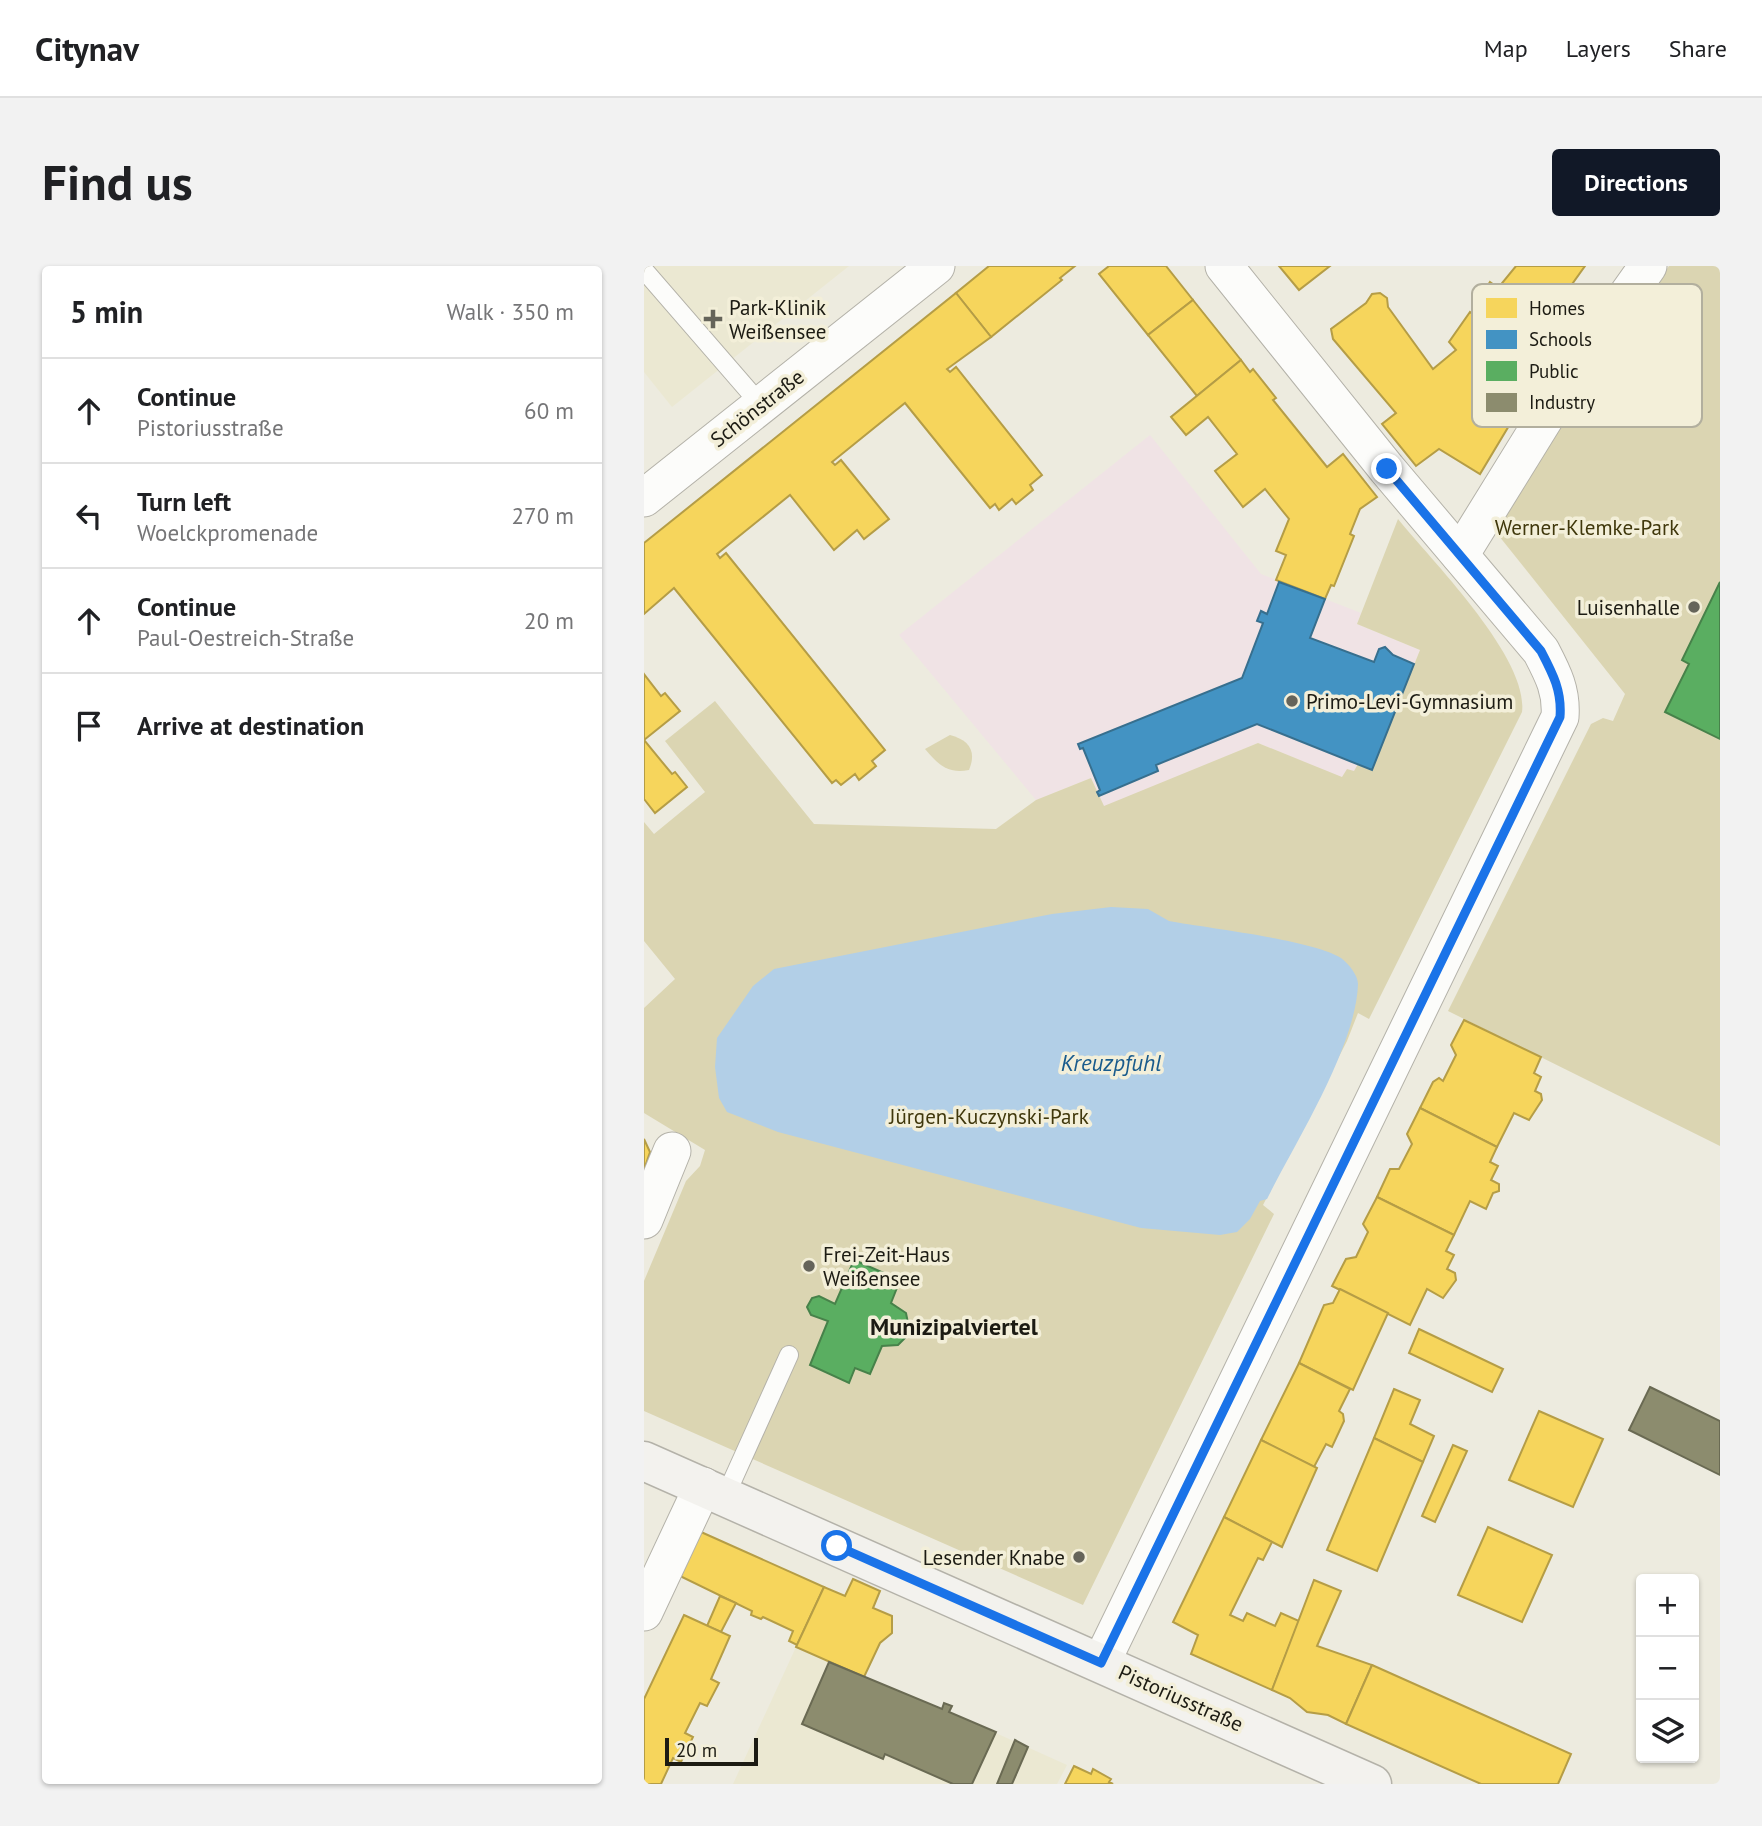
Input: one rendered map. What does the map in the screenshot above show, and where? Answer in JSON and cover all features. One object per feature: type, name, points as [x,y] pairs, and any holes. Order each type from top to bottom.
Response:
[{"type":"street","name":"Schönstraße","points":[[644,498],[936,266]]},
{"type":"street","points":[[1101,1663],[1560,717],[1562,697],[1541,651],[1224,266]]},
{"type":"street","points":[[1635,284],[1648,266]]},
{"type":"street","points":[[1460,555],[1539,427]]},
{"type":"street","points":[[644,1220],[672,1151]]},
{"type":"street","name":"Pistoriusstraße","points":[[644,1461],[1101,1663],[1322,1774],[1372,1784]]},
{"type":"street","points":[[644,1612],[714,1492]]},
{"type":"lane","points":[[644,270],[761,405]]},
{"type":"lane","points":[[714,1492],[789,1355]]},
{"type":"shaded area","name":"Park-Klinik Weißensee","points":[[644,266],[849,266],[672,407],[644,372]]},
{"type":"shaded area","points":[[1150,435],[1261,574],[1361,613],[1357,624],[1420,650],[1372,770],[1354,771],[1343,778],[1258,743],[1104,807],[1091,778],[1036,800],[899,635]]},
{"type":"shaded area","points":[[796,1647],[941,1709],[944,1703],[952,1706],[949,1712],[1067,1765],[1057,1784],[733,1784]]},
{"type":"green space","name":"Werner-Klemke-Park","points":[[1669,266],[1720,266],[1720,1146],[1448,1011],[1591,724],[1603,718],[1613,721],[1625,694],[1495,531],[1558,427],[1702,427],[1702,284],[1656,284]]},
{"type":"green space","name":"Jürgen-Kuczynski-Park","points":[[1398,519],[1454,584],[1495,638],[1520,690],[1522,712],[1369,1019],[1358,1013],[1347,1041],[1263,1205],[1274,1214],[1083,1605],[644,1411],[644,1281],[686,1181],[700,1166],[705,1150],[644,1113],[644,1008],[675,979],[644,941],[644,822],[654,834],[705,792],[665,741],[715,701],[814,824],[996,829],[1036,800],[1091,778],[1104,806],[1258,743],[1342,777],[1347,769],[1354,771],[1358,764],[1372,770],[1420,650],[1357,624]]},
{"type":"green space","points":[[950,735],[970,747],[972,757],[969,770],[955,771],[944,767],[925,749]]},
{"type":"water","name":"Kreuzpfuhl","points":[[1111,907],[1148,909],[1169,921],[1259,935],[1308,946],[1341,958],[1356,977],[1358,984],[1355,1009],[1347,1036],[1323,1093],[1267,1199],[1260,1201],[1250,1219],[1237,1232],[1220,1235],[1141,1228],[778,1132],[727,1112],[719,1098],[715,1067],[717,1038],[753,986],[774,969],[1052,914]]},
{"type":"building: Homes","points":[[989,266],[1075,266],[1060,278],[1062,280],[991,337],[956,293]]},
{"type":"building: Homes","points":[[1109,266],[1166,266],[1193,300],[1148,335],[1099,274]]},
{"type":"building: Homes","points":[[1279,266],[1330,266],[1299,290]]},
{"type":"building: Homes","points":[[1516,266],[1585,266],[1572,284],[1501,284]]},
{"type":"building: Homes","points":[[956,293],[991,337],[947,369],[950,372],[956,367],[1042,475],[1030,485],[1033,490],[1016,504],[1012,499],[999,510],[995,504],[990,508],[905,403],[832,462],[835,465],[841,460],[889,519],[864,539],[857,530],[834,550],[790,495],[717,554],[720,558],[726,553],[885,750],[872,761],[876,766],[859,780],[855,774],[841,785],[836,780],[832,783],[674,588],[644,614],[644,543]]},
{"type":"building: Homes","points":[[1380,293],[1387,298],[1388,307],[1433,369],[1456,350],[1449,342],[1470,312],[1472,427],[1508,427],[1480,474],[1439,449],[1416,466],[1382,424],[1396,413],[1333,339],[1331,329],[1366,303],[1372,294]]},
{"type":"building: Homes","points":[[1193,300],[1241,360],[1197,396],[1148,335]]},
{"type":"building: Homes","points":[[1241,360],[1250,372],[1253,369],[1276,398],[1273,400],[1327,467],[1343,454],[1377,497],[1360,509],[1350,534],[1354,536],[1334,586],[1331,585],[1325,599],[1276,580],[1286,555],[1276,551],[1289,519],[1265,489],[1243,507],[1215,471],[1237,454],[1208,417],[1186,435],[1171,417]]},
{"type":"building: Homes","points":[[644,674],[661,696],[665,693],[680,711],[644,740]]},
{"type":"building: Homes","points":[[644,740],[672,774],[675,772],[687,787],[655,813],[644,799]]},
{"type":"building: Homes","points":[[1464,1020],[1541,1057],[1534,1073],[1541,1077],[1535,1091],[1541,1094],[1542,1100],[1529,1120],[1514,1113],[1497,1147],[1420,1108],[1433,1082],[1439,1078],[1443,1081],[1456,1055],[1451,1045]]},
{"type":"building: Homes","points":[[1420,1108],[1497,1147],[1490,1162],[1498,1166],[1491,1180],[1499,1184],[1499,1191],[1493,1193],[1486,1209],[1470,1201],[1454,1235],[1377,1197],[1390,1169],[1399,1169],[1412,1144],[1407,1134]]},
{"type":"building: Homes","points":[[644,1139],[650,1152],[644,1170]]},
{"type":"building: Homes","points":[[1377,1197],[1454,1235],[1446,1251],[1454,1255],[1447,1269],[1455,1273],[1456,1280],[1443,1298],[1427,1289],[1410,1325],[1332,1286],[1346,1259],[1356,1257],[1368,1232],[1363,1224]]},
{"type":"building: Homes","points":[[1340,1289],[1388,1313],[1353,1390],[1299,1363],[1324,1305],[1333,1303]]},
{"type":"building: Homes","points":[[1419,1329],[1503,1369],[1492,1392],[1409,1353]]},
{"type":"building: Homes","points":[[1299,1363],[1350,1389],[1339,1411],[1343,1414],[1344,1421],[1332,1447],[1326,1444],[1314,1467],[1261,1440]]},
{"type":"building: Homes","points":[[1394,1389],[1420,1400],[1410,1424],[1434,1436],[1423,1462],[1374,1438]]},
{"type":"building: Homes","points":[[1539,1411],[1603,1439],[1573,1507],[1509,1480]]},
{"type":"building: Homes","points":[[1374,1438],[1423,1462],[1377,1571],[1327,1550]]},
{"type":"building: Homes","points":[[1261,1440],[1317,1468],[1282,1547],[1224,1517]]},
{"type":"building: Homes","points":[[1453,1445],[1467,1451],[1435,1522],[1422,1516]]},
{"type":"building: Homes","points":[[1224,1517],[1272,1542],[1263,1560],[1258,1558],[1230,1615],[1243,1621],[1247,1613],[1275,1626],[1281,1613],[1299,1621],[1272,1690],[1191,1654],[1198,1635],[1173,1622]]},
{"type":"building: Homes","points":[[1488,1527],[1552,1555],[1522,1622],[1458,1595]]},
{"type":"building: Homes","points":[[701,1532],[824,1587],[797,1645],[789,1641],[793,1631],[763,1617],[761,1619],[751,1615],[752,1611],[680,1576]]},
{"type":"building: Homes","points":[[853,1579],[880,1591],[873,1608],[892,1616],[892,1633],[880,1643],[864,1677],[796,1647],[824,1587],[845,1596]]},
{"type":"building: Homes","points":[[1314,1580],[1341,1591],[1317,1646],[1372,1665],[1346,1724],[1328,1715],[1307,1712],[1290,1698],[1272,1690]]},
{"type":"building: Homes","points":[[720,1596],[736,1603],[721,1632],[707,1626]]},
{"type":"building: Homes","points":[[684,1615],[730,1636],[711,1679],[719,1683],[707,1706],[700,1703],[685,1733],[693,1737],[681,1762],[673,1758],[661,1784],[644,1784],[644,1699]]},
{"type":"building: Homes","points":[[1372,1665],[1571,1754],[1558,1784],[1481,1784],[1346,1724]]},
{"type":"building: Homes","points":[[1074,1766],[1091,1774],[1093,1769],[1111,1779],[1109,1782],[1113,1784],[1065,1784]]},
{"type":"building: Schools","name":"Primo-Levi-Gymnasium","points":[[1279,582],[1325,599],[1310,638],[1374,662],[1379,649],[1385,647],[1393,655],[1414,664],[1372,770],[1257,724],[1156,765],[1158,771],[1099,796],[1097,792],[1100,790],[1083,748],[1080,749],[1078,744],[1242,678],[1263,623],[1257,621],[1261,611],[1267,614]]},
{"type":"building: Public","points":[[1720,582],[1720,739],[1665,712],[1689,664],[1682,660]]},
{"type":"building: Public","points":[[854,1260],[900,1280],[891,1303],[906,1313],[910,1333],[898,1345],[882,1346],[870,1374],[855,1368],[849,1383],[810,1365],[828,1321],[811,1315],[807,1307],[812,1298],[819,1296],[835,1304]]},
{"type":"building: Industry","points":[[1650,1387],[1720,1421],[1720,1475],[1629,1430]]},
{"type":"building: Industry","points":[[829,1662],[942,1709],[944,1703],[952,1706],[949,1712],[996,1732],[972,1784],[953,1784],[885,1754],[883,1759],[802,1724]]},
{"type":"building: Industry","points":[[1015,1740],[1028,1747],[1012,1784],[997,1784]]},
{"type":"place","name":"Park-Klinik Weißensee","points":[[713,319]]},
{"type":"place","name":"Luisenhalle","points":[[1694,607]]},
{"type":"place","name":"Primo-Levi-Gymnasium","points":[[1292,701]]},
{"type":"place","name":"Frei-Zeit-Haus Weißensee","points":[[809,1266]]},
{"type":"place","name":"Lesender Knabe","points":[[1079,1557]]},
{"type":"district","name":"Munizipalviertel","points":[[954,1326]]},
{"type":"route","points":[[837,1546],[1101,1663],[1560,717],[1562,697],[1541,651],[1387,469]]}]
